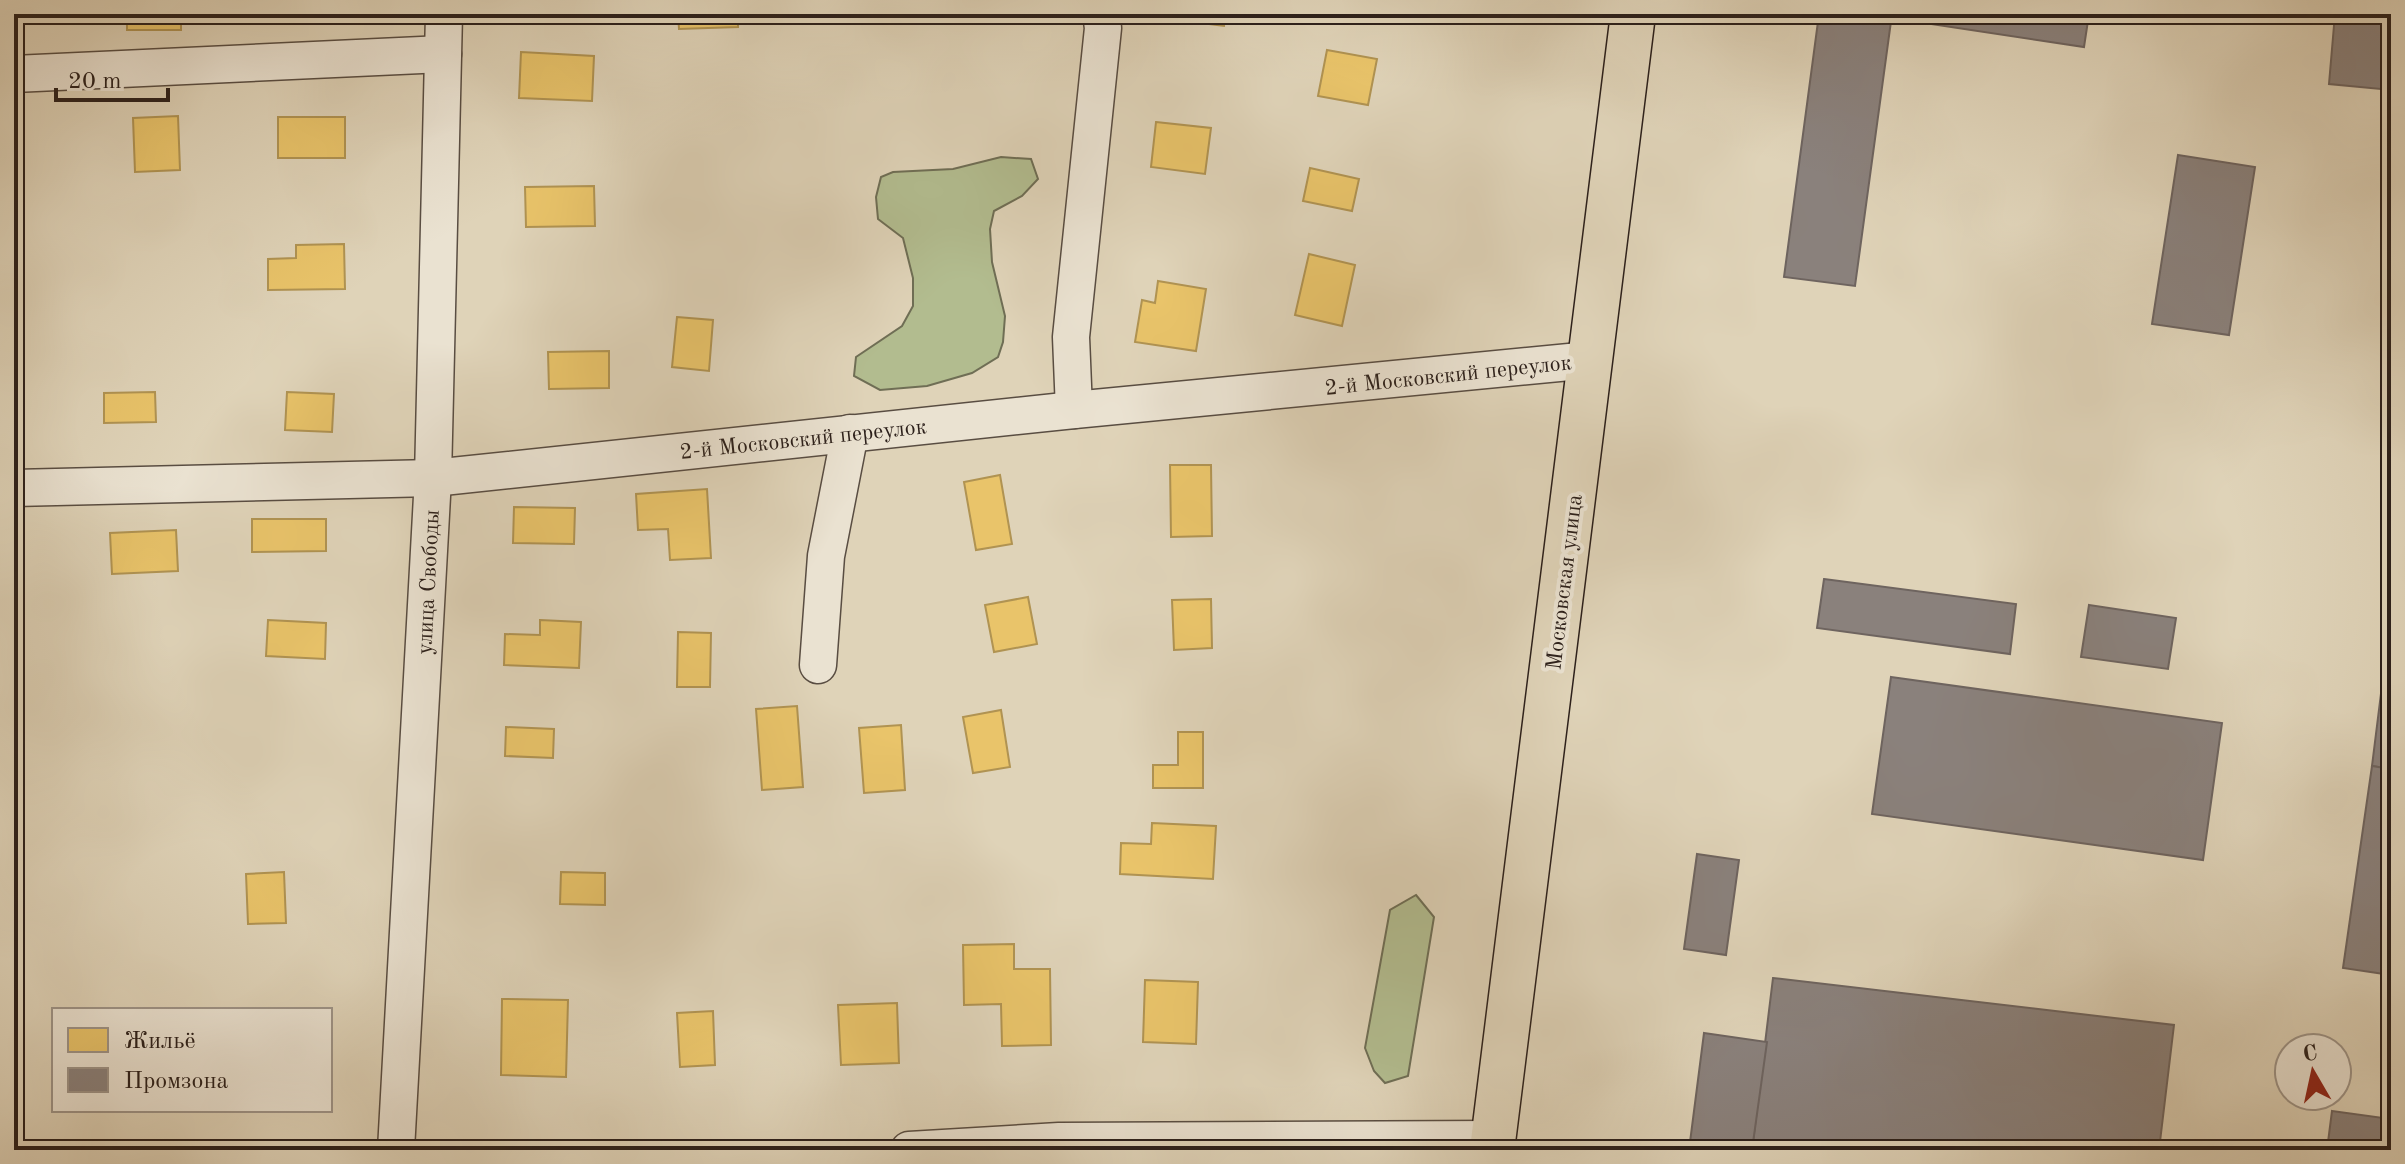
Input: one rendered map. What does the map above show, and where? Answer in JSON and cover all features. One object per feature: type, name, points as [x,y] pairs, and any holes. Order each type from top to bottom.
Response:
[{"type":"main road","name":"Московская улица","points":[[1493,1145],[1633,14]]},
{"type":"street","name":"улица Свободы","points":[[396,1150],[433,478],[444,14]]},
{"type":"street","points":[[1074,410],[1071,337],[1103,28],[1101,14]]},
{"type":"street","points":[[14,74],[443,54]]},
{"type":"street","name":"2-й Московский переулок","points":[[14,488],[433,478],[1074,410],[1590,360]]},
{"type":"street","points":[[818,665],[826,556],[850,433]]},
{"type":"street","points":[[909,1150],[1059,1141],[1493,1145]]},
{"type":"green space","points":[[1001,157],[1031,159],[1038,179],[1022,196],[994,211],[990,229],[992,262],[1005,316],[1003,342],[998,357],[972,373],[927,386],[880,390],[854,376],[856,357],[902,326],[913,306],[913,278],[903,238],[878,219],[876,197],[881,177],[893,172],[953,169]]},
{"type":"green space","points":[[1416,895],[1434,917],[1408,1076],[1385,1083],[1374,1071],[1365,1048],[1390,910]]},
{"type":"building: Жильё","points":[[127,14],[181,14],[181,30],[127,30]]},
{"type":"building: Жильё","points":[[678,14],[738,14],[738,27],[679,29]]},
{"type":"building: Жильё","points":[[1161,14],[1225,14],[1224,26],[1160,18]]},
{"type":"building: Жильё","points":[[1327,50],[1377,59],[1368,105],[1318,96]]},
{"type":"building: Жильё","points":[[521,52],[594,56],[592,101],[519,98]]},
{"type":"building: Жильё","points":[[178,116],[180,170],[135,172],[133,118]]},
{"type":"building: Жильё","points":[[278,117],[345,117],[345,158],[278,158]]},
{"type":"building: Жильё","points":[[1156,122],[1211,128],[1205,174],[1151,167]]},
{"type":"building: Жильё","points":[[1310,168],[1359,179],[1352,211],[1303,201]]},
{"type":"building: Жильё","points":[[594,186],[595,226],[526,227],[525,187]]},
{"type":"building: Жильё","points":[[344,244],[345,289],[268,290],[268,259],[296,258],[296,245]]},
{"type":"building: Жильё","points":[[1309,254],[1355,265],[1342,326],[1295,315]]},
{"type":"building: Жильё","points":[[14,255],[18,255],[17,291],[14,291]]},
{"type":"building: Жильё","points":[[1158,281],[1206,289],[1196,351],[1135,342],[1142,300],[1155,303]]},
{"type":"building: Жильё","points":[[677,317],[713,320],[709,371],[672,367]]},
{"type":"building: Жильё","points":[[609,351],[609,388],[549,389],[548,352]]},
{"type":"building: Жильё","points":[[14,377],[18,377],[17,434],[14,434]]},
{"type":"building: Жильё","points":[[155,392],[156,422],[104,423],[104,393]]},
{"type":"building: Жильё","points":[[287,392],[334,394],[332,432],[285,430]]},
{"type":"building: Жильё","points":[[1170,465],[1211,465],[1212,536],[1171,537]]},
{"type":"building: Жильё","points":[[1000,475],[1012,544],[976,550],[964,482]]},
{"type":"building: Жильё","points":[[707,489],[711,558],[670,560],[668,529],[638,530],[636,494]]},
{"type":"building: Жильё","points":[[514,507],[575,508],[574,544],[513,543]]},
{"type":"building: Жильё","points":[[252,519],[326,519],[326,551],[252,552]]},
{"type":"building: Жильё","points":[[176,530],[178,571],[112,574],[110,533]]},
{"type":"building: Жильё","points":[[1028,597],[1037,644],[994,652],[985,605]]},
{"type":"building: Жильё","points":[[1211,599],[1212,648],[1174,650],[1172,600]]},
{"type":"building: Жильё","points":[[268,620],[326,623],[325,659],[266,656]]},
{"type":"building: Жильё","points":[[540,620],[581,622],[579,668],[504,665],[505,634],[540,635]]},
{"type":"building: Жильё","points":[[678,632],[711,633],[710,687],[677,687]]},
{"type":"building: Жильё","points":[[797,706],[803,787],[762,790],[756,709]]},
{"type":"building: Жильё","points":[[1001,710],[1010,767],[973,773],[963,717]]},
{"type":"building: Жильё","points":[[901,725],[905,790],[864,793],[859,728]]},
{"type":"building: Жильё","points":[[506,727],[554,729],[553,758],[505,756]]},
{"type":"building: Жильё","points":[[1178,732],[1203,732],[1203,788],[1153,788],[1153,765],[1178,765]]},
{"type":"building: Жильё","points":[[1152,823],[1216,826],[1213,879],[1120,874],[1121,843],[1151,844]]},
{"type":"building: Жильё","points":[[284,872],[286,923],[248,924],[246,874]]},
{"type":"building: Жильё","points":[[561,872],[605,873],[605,905],[560,904]]},
{"type":"building: Жильё","points":[[1014,944],[1014,969],[1050,969],[1051,1045],[1002,1046],[1001,1004],[964,1005],[963,945]]},
{"type":"building: Жильё","points":[[1145,980],[1198,982],[1196,1044],[1143,1042]]},
{"type":"building: Жильё","points":[[502,999],[568,1000],[566,1077],[501,1075]]},
{"type":"building: Жильё","points":[[897,1003],[899,1063],[841,1065],[838,1005]]},
{"type":"building: Жильё","points":[[713,1011],[715,1065],[680,1067],[677,1013]]},
{"type":"building: Промзона","points":[[1819,14],[1892,14],[1855,286],[1784,277]]},
{"type":"building: Промзона","points":[[1892,14],[2089,14],[2084,47],[1891,18]]},
{"type":"building: Промзона","points":[[2335,14],[2391,14],[2391,90],[2329,84]]},
{"type":"building: Промзона","points":[[2178,155],[2255,167],[2229,335],[2152,324]]},
{"type":"building: Промзона","points":[[1824,579],[2016,604],[2010,654],[1817,628]]},
{"type":"building: Промзона","points":[[2089,605],[2176,618],[2168,669],[2081,657]]},
{"type":"building: Промзона","points":[[2391,613],[2391,769],[2372,766]]},
{"type":"building: Промзона","points":[[1891,677],[2222,723],[2203,860],[1872,814]]},
{"type":"building: Промзона","points":[[2372,766],[2391,769],[2391,975],[2343,968]]},
{"type":"building: Промзона","points":[[1697,854],[1739,860],[1726,955],[1684,949]]},
{"type":"building: Промзона","points":[[1773,978],[2174,1025],[2159,1150],[1752,1150]]},
{"type":"building: Промзона","points":[[1704,1033],[1767,1042],[1752,1150],[1689,1150]]},
{"type":"building: Промзона","points":[[2332,1112],[2391,1119],[2391,1150],[2327,1150]]}]
